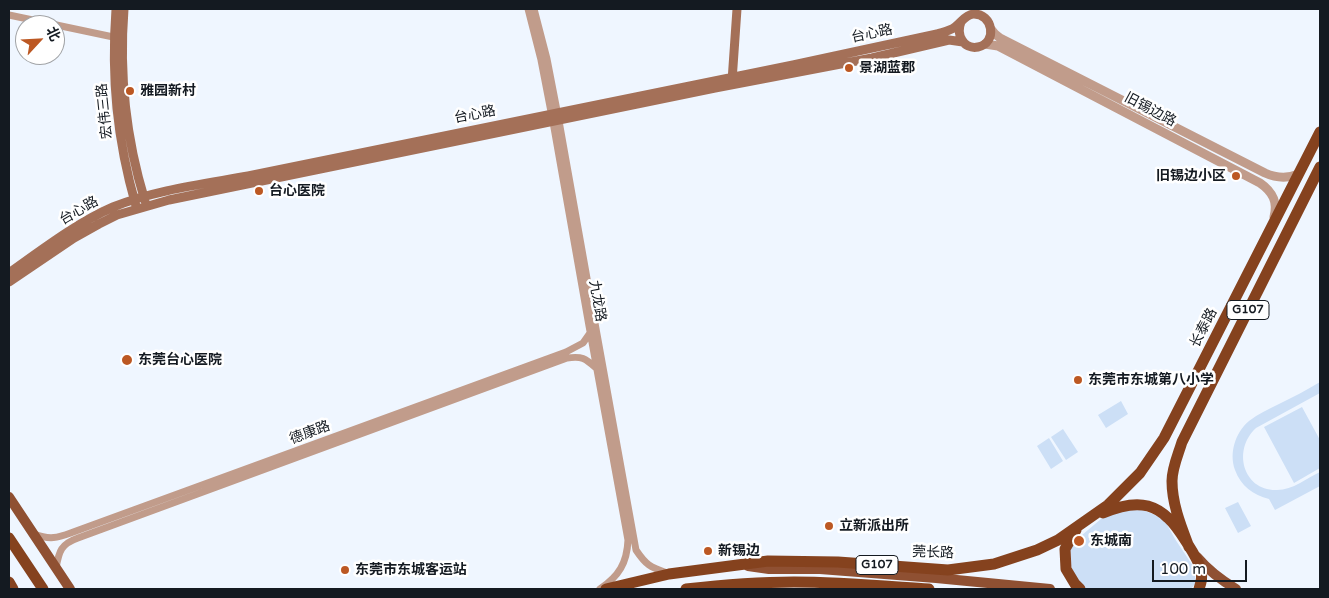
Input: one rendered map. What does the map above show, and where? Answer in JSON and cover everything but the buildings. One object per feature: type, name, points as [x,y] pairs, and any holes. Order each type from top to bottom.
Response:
[{"type":"highway","name":"长泰路","points":[[1090,518],[1108,505],[1140,473],[1164,438],[1320,132]]},
{"type":"highway","name":"G107","points":[[1200,589],[1202,571],[1189,547],[1177,513],[1172,480],[1175,462],[1182,442],[1320,167]]},
{"type":"highway","points":[[1090,518],[1122,506],[1149,506],[1169,518],[1189,547]]},
{"type":"highway","name":"莞长路","points":[[606,589],[670,574],[768,561],[838,562],[948,570],[969,568],[994,564],[1037,550],[1058,540],[1090,518]]},
{"type":"highway","points":[[1076,528],[1064,548],[1066,569],[1080,589]]},
{"type":"highway","points":[[9,538],[43,589]]},
{"type":"highway","points":[[9,582],[13,589]]},
{"type":"highway","name":"G107","points":[[686,589],[721,585],[793,582],[929,589]]},
{"type":"main road","name":"宏伟三路","points":[[116,9],[127,118],[141,203]]},
{"type":"main road","name":"宏伟三路","points":[[119,38],[124,9]]},
{"type":"main road","points":[[735,81],[737,9]]},
{"type":"main road","points":[[735,81],[744,9]]},
{"type":"main road","points":[[982,12],[989,22],[991,29],[990,38],[985,44],[972,47],[963,42],[958,32],[961,22],[970,15],[982,12]]},
{"type":"main road","name":"台心路","points":[[9,282],[74,238],[163,192],[556,118],[735,81],[937,34],[954,28],[961,22]]},
{"type":"main road","name":"台心路","points":[[735,81],[872,58],[949,40],[963,42]]},
{"type":"main road","name":"台心路","points":[[9,273],[96,216],[114,207],[141,203]]},
{"type":"main road","points":[[9,497],[70,589]]},
{"type":"main road","points":[[1189,547],[1209,570],[1222,581],[1236,589]]},
{"type":"main road","name":"莞长路","points":[[734,564],[769,569],[820,569],[1050,589]]},
{"type":"street","name":"九龙路","points":[[528,9],[556,118],[636,550],[644,562],[654,569],[670,574]]},
{"type":"street","name":"九龙路","points":[[534,9],[547,60],[590,333],[628,540],[623,566],[608,584],[600,589]]},
{"type":"street","points":[[9,16],[119,38]]},
{"type":"street","name":"旧锡边路","points":[[991,29],[1000,38],[1265,173],[1282,177],[1299,174]]},
{"type":"street","name":"旧锡边路","points":[[985,44],[998,46],[1260,183],[1271,193],[1276,203],[1273,224]]},
{"type":"street","name":"德康路","points":[[33,533],[48,538],[66,535],[566,352],[583,344],[590,333]]},
{"type":"street","name":"德康路","points":[[56,569],[58,555],[69,541],[567,358],[580,356],[587,359],[596,368]]},
{"type":"shaded area","points":[[1320,382],[1320,393],[1256,428],[1244,447],[1243,458],[1249,477],[1265,489],[1289,488],[1320,472],[1320,486],[1275,510],[1269,499],[1253,492],[1241,481],[1233,464],[1234,444],[1240,431],[1252,418]]},
{"type":"shaded area","points":[[1121,401],[1128,414],[1106,428],[1098,415]]},
{"type":"shaded area","points":[[1302,407],[1320,440],[1320,468],[1294,483],[1264,427]]},
{"type":"shaded area","points":[[1063,429],[1078,452],[1066,460],[1051,437]]},
{"type":"shaded area","points":[[1049,438],[1063,461],[1051,469],[1037,446]]},
{"type":"shaded area","points":[[1238,502],[1251,526],[1238,533],[1225,508]]},
{"type":"shaded area","points":[[1135,507],[1165,521],[1195,569],[1195,584],[1191,589],[1086,589],[1078,579],[1069,559],[1069,546],[1101,519],[1115,511]]},
{"type":"place","name":"景湖蓝郡","points":[[849,68]]},
{"type":"place","name":"雅园新村","points":[[130,91]]},
{"type":"place","name":"旧锡边小区","points":[[1236,176]]},
{"type":"place","name":"台心医院","points":[[259,191]]},
{"type":"place","name":"东莞台心医院","points":[[127,360]]},
{"type":"place","name":"东莞市东城第八小学","points":[[1078,380]]},
{"type":"place","name":"立新派出所","points":[[829,526]]},
{"type":"place","name":"东城南","points":[[1079,541]]},
{"type":"place","name":"新锡边","points":[[708,551]]},
{"type":"place","name":"东莞市东城客运站","points":[[345,570]]}]
